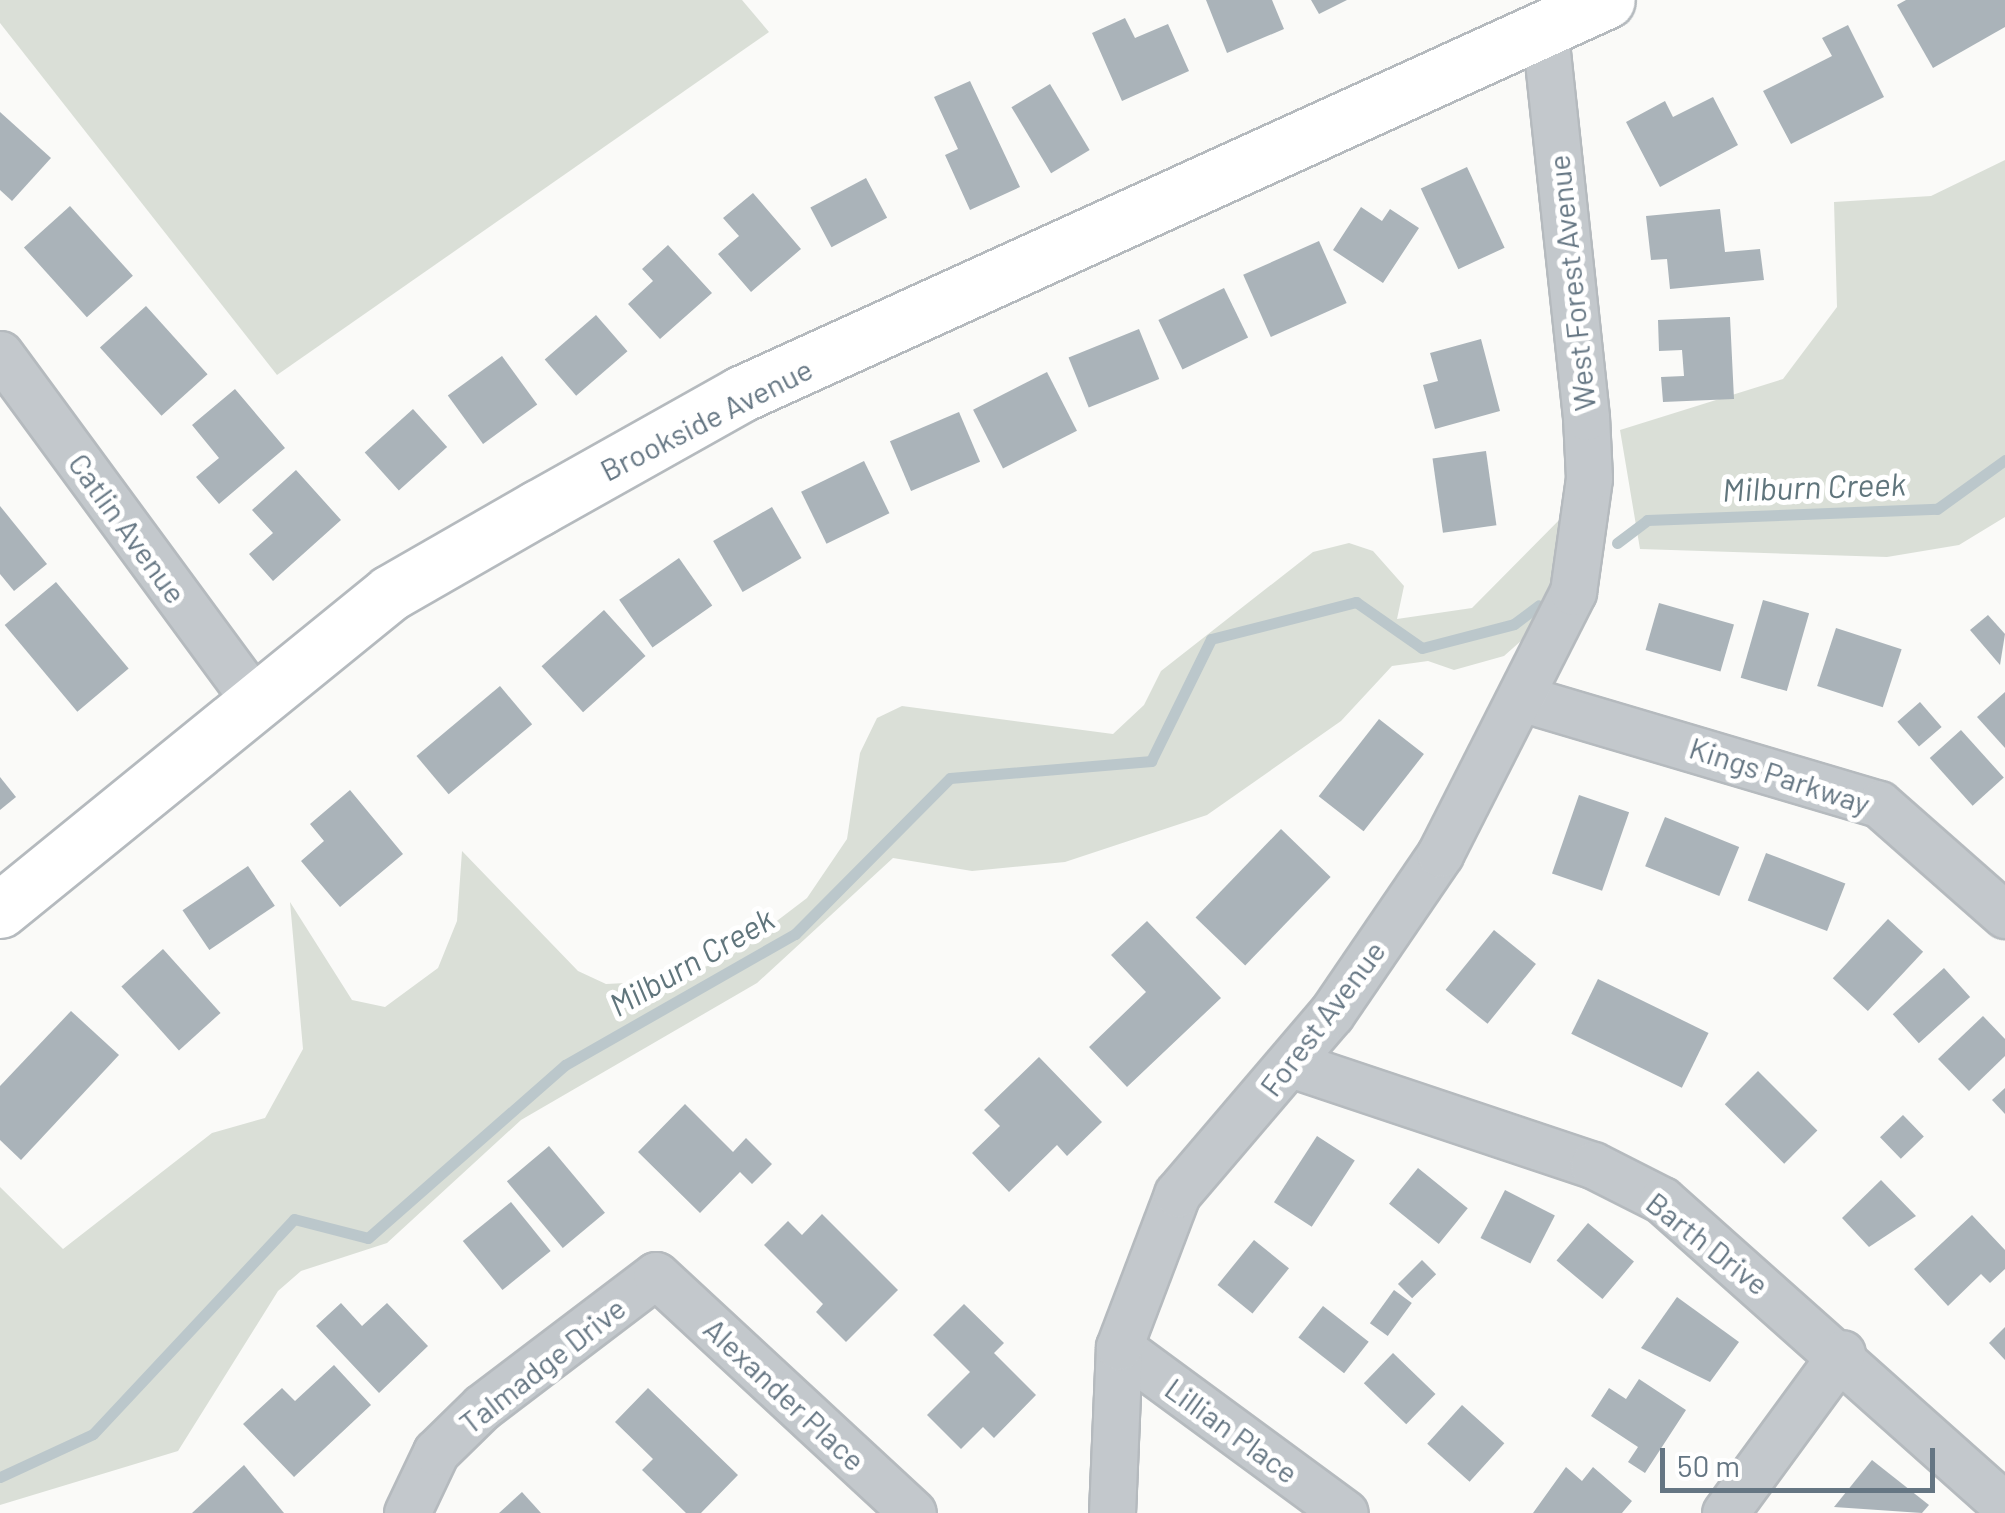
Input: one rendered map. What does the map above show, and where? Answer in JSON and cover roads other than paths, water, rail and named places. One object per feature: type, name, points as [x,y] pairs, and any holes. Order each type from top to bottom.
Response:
[{"type":"main road","name":"Brookside Avenue","points":[[0,910],[390,593],[741,394],[1545,34],[1607,0]]},
{"type":"street","name":"West Forest Avenue","points":[[1545,34],[1586,417],[1581,532]]},
{"type":"street","name":"Catlin Avenue","points":[[0,354],[256,702]]},
{"type":"street","name":"Forest Avenue","points":[[1112,1513],[1120,1347],[1177,1194],[1292,1064],[1440,854],[1564,623],[1581,532]]},
{"type":"street","name":"Kings Parkway","points":[[1522,698],[1879,804],[1998,896]]},
{"type":"street","name":"Barth Drive","points":[[1292,1064],[1593,1165],[1662,1200],[1842,1352],[2005,1506]]},
{"type":"street","name":"Talmadge Drive","points":[[406,1513],[436,1452],[482,1407],[656,1275]]},
{"type":"street","name":"Alexander Place","points":[[656,1275],[913,1513]]},
{"type":"street","name":"Lillian Place","points":[[1120,1347],[1345,1513]]},
{"type":"street","points":[[1726,1513],[1842,1352]]},
{"type":"waterway","name":"Milburn Creek","points":[[1617,543],[1647,520],[1937,509],[2005,460]]},
{"type":"waterway","name":"Milburn Creek","points":[[0,1477],[93,1434],[294,1219],[368,1238],[565,1065],[795,934],[950,778],[1151,761],[1211,639],[1356,602],[1422,648],[1514,624],[1539,605]]}]
